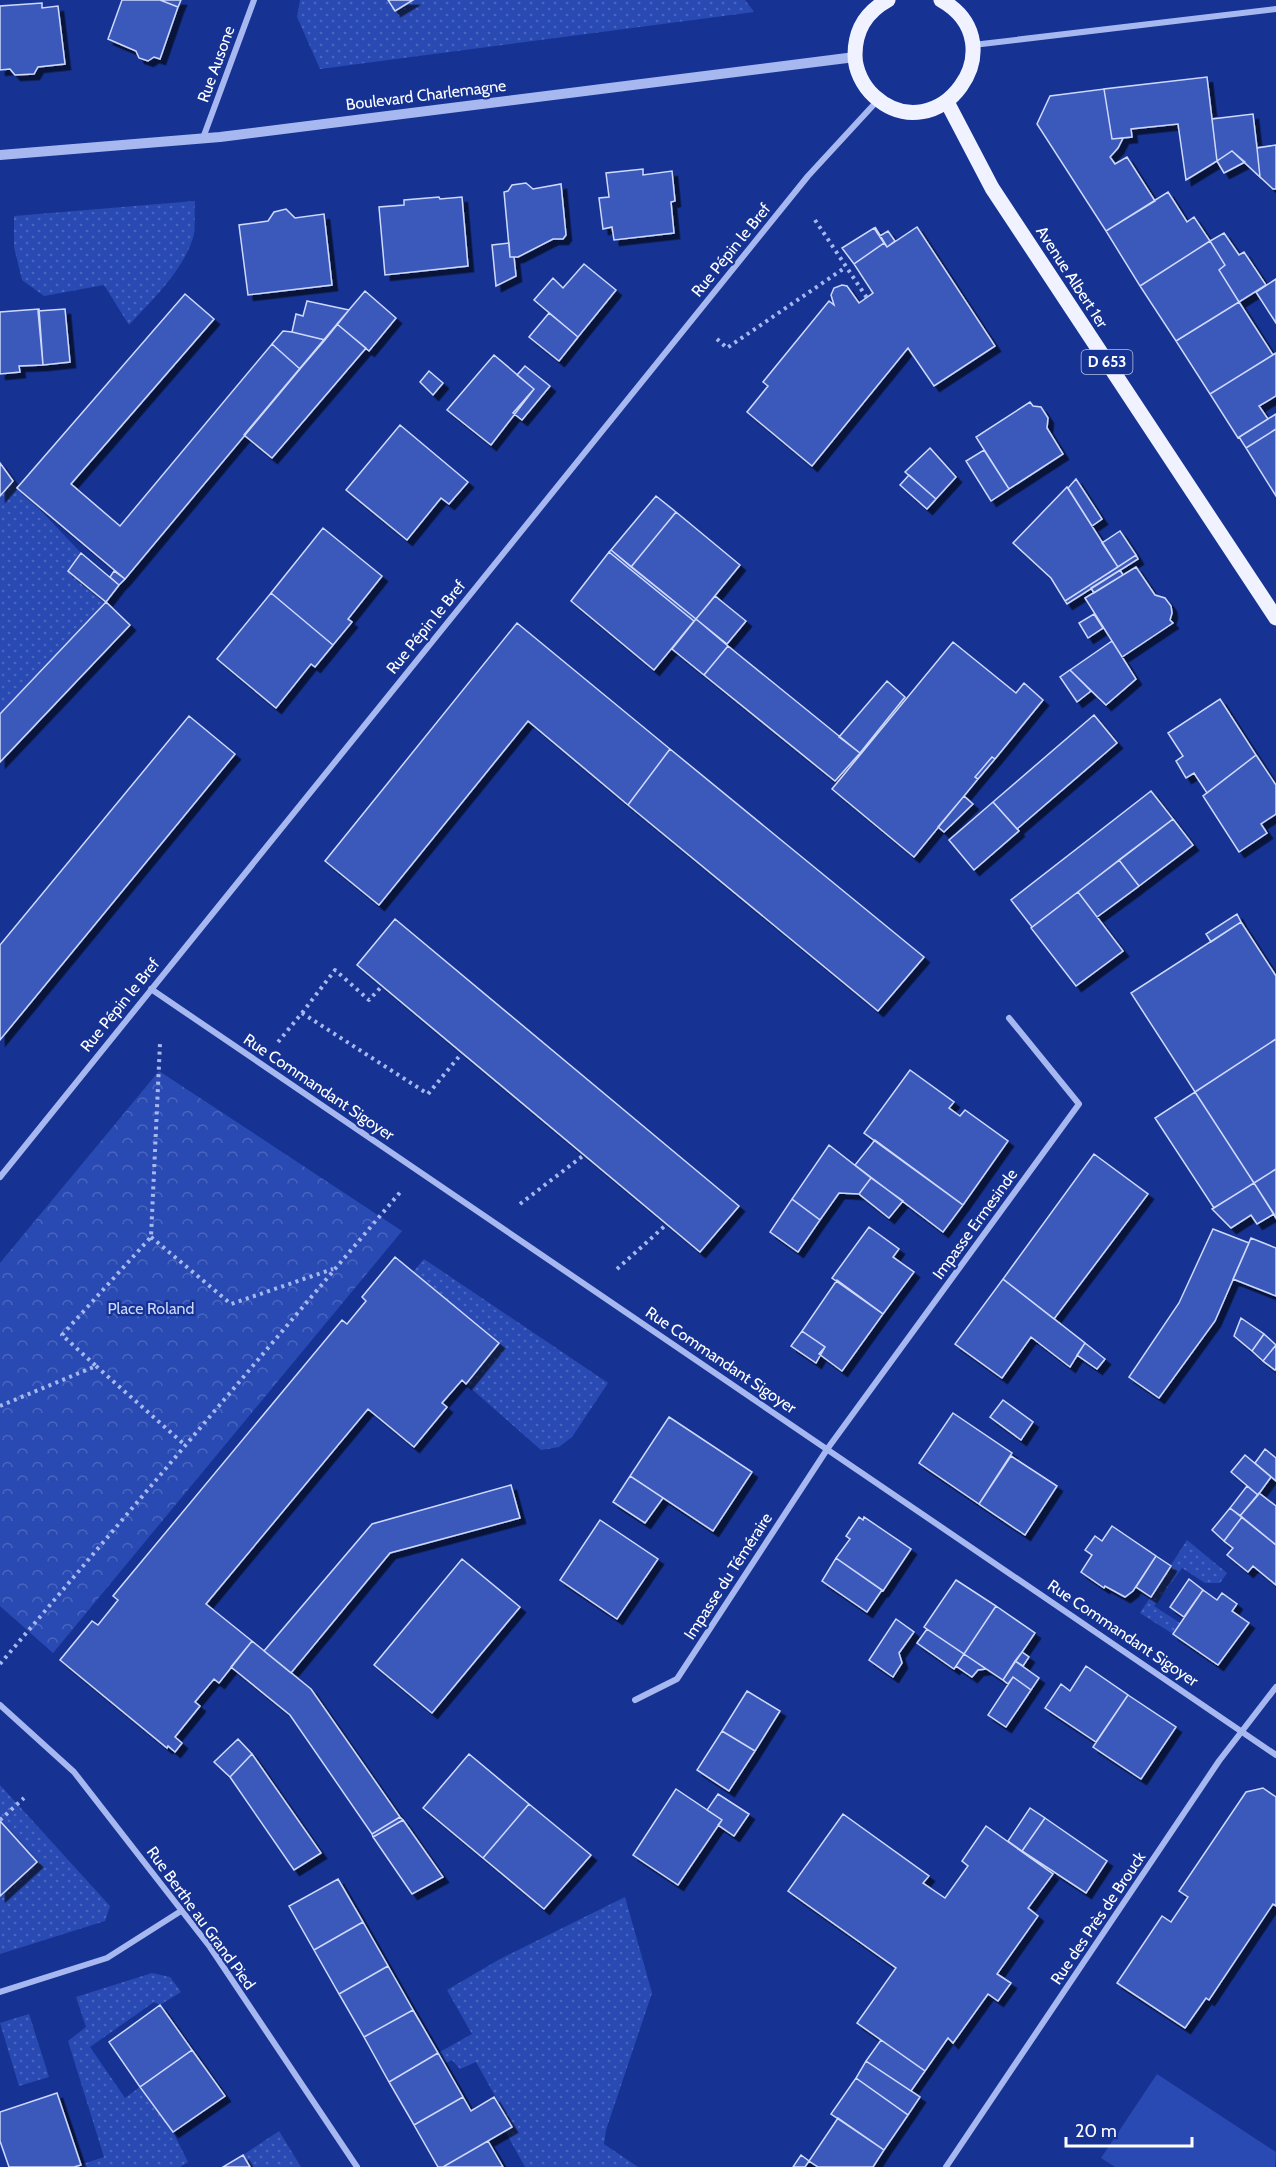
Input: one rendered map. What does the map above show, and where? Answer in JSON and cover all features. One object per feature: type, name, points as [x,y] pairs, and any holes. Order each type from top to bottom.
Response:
[{"type":"main road","points":[[879,2],[865,18],[856,37],[855,57],[858,72],[864,84],[878,100],[892,107],[917,111],[937,107],[947,102],[963,86],[968,76],[973,56],[970,32],[963,19],[948,1]]},
{"type":"main road","name":"Avenue Albert 1er","points":[[947,102],[992,188],[1276,618]]},
{"type":"street","name":"Rue Ausone","points":[[203,138],[254,0]]},
{"type":"street","points":[[973,45],[1276,9]]},
{"type":"street","name":"Boulevard Charlemagne","points":[[0,155],[203,138],[855,57]]},
{"type":"street","name":"Rue Pépin le Bref","points":[[0,1177],[808,176],[878,100]]},
{"type":"street","name":"Rue Commandant Sigoyer","points":[[151,988],[1276,1755]]},
{"type":"street","name":"Impasse Ermesinde","points":[[828,1448],[1079,1104],[1009,1018]]},
{"type":"street","name":"Impasse du Téméraire","points":[[635,1700],[676,1679],[828,1448]]},
{"type":"street","name":"Rue des Près de Brouck","points":[[946,2167],[1219,1761],[1276,1687]]},
{"type":"street","name":"Rue Berthe au Grand Pied","points":[[0,1706],[74,1772],[210,1947],[357,2167]]},
{"type":"street","points":[[0,1992],[107,1958],[181,1911]]},
{"type":"path","points":[[815,220],[867,298]]},
{"type":"path","points":[[717,339],[727,348],[846,267]]},
{"type":"path","points":[[278,1042],[335,969],[369,1000],[382,986]]},
{"type":"path","points":[[302,1012],[428,1094],[462,1053]]},
{"type":"path","points":[[160,1043],[151,1237],[62,1335],[185,1445]]},
{"type":"path","points":[[520,1204],[584,1155]]},
{"type":"path","points":[[0,1664],[402,1189]]},
{"type":"path","points":[[617,1269],[667,1224]]},
{"type":"path","points":[[151,1237],[231,1304],[334,1269]]},
{"type":"path","points":[[0,1406],[96,1365]]},
{"type":"path","points":[[0,1820],[24,1798]]},
{"type":"green space","points":[[300,0],[745,0],[754,12],[320,69],[297,17]]},
{"type":"green space","points":[[195,201],[194,234],[182,262],[166,285],[129,325],[104,285],[44,296],[22,280],[14,247],[14,216]]},
{"type":"green space","points":[[13,481],[81,553],[68,571],[106,602],[0,714],[0,496]]},
{"type":"green space","name":"Place Roland","points":[[159,1071],[402,1231],[53,1653],[0,1606],[0,1263]]},
{"type":"green space","points":[[424,1259],[608,1383],[572,1437],[559,1447],[541,1450],[466,1384],[499,1343],[413,1272]]},
{"type":"green space","points":[[1187,1540],[1227,1573],[1220,1583],[1205,1583],[1182,1568],[1154,1606],[1180,1623],[1173,1634],[1140,1613]]},
{"type":"green space","points":[[0,1785],[110,1906],[105,1921],[0,1954]]},
{"type":"green space","points":[[625,1897],[652,1993],[606,2130],[604,2144],[638,2167],[525,2167],[505,2131],[512,2126],[476,2062],[460,2069],[452,2060],[444,2064],[438,2053],[472,2034],[447,1990],[500,1959]]},
{"type":"green space","points":[[152,1973],[170,1977],[181,1992],[160,2005],[154,2002],[90,2047],[125,2098],[140,2087],[173,2132],[188,2162],[180,2167],[74,2167],[104,2157],[68,2041],[86,2027],[76,1997]]},
{"type":"green space","points":[[29,2014],[49,2077],[19,2086],[0,2023]]},
{"type":"green space","points":[[1157,2074],[1276,2152],[1275,2167],[1115,2167],[1101,2158]]},
{"type":"green space","points":[[279,2131],[301,2167],[250,2167],[243,2155]]},
{"type":"building","points":[[122,0],[160,0],[178,7],[160,59],[154,57],[148,61],[139,58],[136,51],[108,39]]},
{"type":"building","points":[[160,0],[181,0],[178,7]]},
{"type":"building","points":[[388,0],[413,0],[395,11]]},
{"type":"building","points":[[42,3],[42,8],[58,6],[65,64],[38,67],[34,74],[15,75],[10,69],[0,70],[0,6]]},
{"type":"building","points":[[1207,77],[1217,161],[1186,180],[1178,124],[1131,129],[1132,137],[1112,139],[1104,89]]},
{"type":"building","points":[[1104,89],[1112,139],[1123,138],[1110,157],[1115,164],[1127,157],[1155,201],[1106,231],[1037,124],[1050,96]]},
{"type":"building","points":[[1253,114],[1260,177],[1232,151],[1217,161],[1212,119]]},
{"type":"building","points":[[1276,145],[1276,189],[1273,189],[1260,177],[1257,148]]},
{"type":"building","points":[[1232,151],[1245,162],[1224,173],[1217,161]]},
{"type":"building","points":[[643,169],[643,175],[672,171],[675,201],[671,202],[674,233],[614,240],[612,227],[603,229],[599,198],[609,197],[606,173]]},
{"type":"building","points":[[526,183],[533,189],[561,184],[566,235],[563,239],[553,239],[518,257],[510,257],[504,192],[508,191],[512,185]]},
{"type":"building","points":[[1168,192],[1187,222],[1194,217],[1210,241],[1140,286],[1106,231]]},
{"type":"building","points":[[439,197],[440,199],[462,197],[468,266],[385,275],[379,207],[404,205],[404,200]]},
{"type":"building","points":[[286,209],[295,218],[324,214],[332,285],[248,295],[239,225],[268,221],[274,212]]},
{"type":"building","points":[[917,227],[995,346],[934,386],[908,348],[812,466],[747,412],[768,386],[763,382],[829,301],[834,305],[831,295],[834,288],[847,286],[859,303],[873,293],[854,264],[884,243],[887,247]]},
{"type":"building","points":[[874,228],[884,243],[854,264],[842,248]]},
{"type":"building","points":[[888,231],[895,241],[887,247],[880,236]]},
{"type":"building","points":[[1224,233],[1239,255],[1244,252],[1266,285],[1239,302],[1219,270],[1225,265],[1210,241]]},
{"type":"building","points":[[1210,241],[1225,265],[1219,270],[1239,302],[1176,341],[1140,286]]},
{"type":"building","points":[[509,243],[510,257],[514,257],[516,276],[496,286],[492,245]]},
{"type":"building","points":[[584,264],[616,290],[578,337],[534,300],[553,278],[563,288]]},
{"type":"building","points":[[1276,279],[1276,323],[1256,292]]},
{"type":"building","points":[[365,291],[396,318],[369,351],[337,324]]},
{"type":"building","points":[[185,294],[214,319],[71,484],[120,526],[272,344],[300,369],[125,579],[17,488]]},
{"type":"building","points":[[307,301],[349,310],[325,340],[292,332],[296,314],[303,316]]},
{"type":"building","points":[[1239,302],[1273,355],[1210,394],[1176,341]]},
{"type":"building","points":[[39,309],[43,365],[19,366],[20,372],[0,374],[0,312]]},
{"type":"building","points":[[65,309],[70,362],[43,365],[38,311]]},
{"type":"building","points":[[549,313],[578,337],[559,361],[529,337]]},
{"type":"building","points":[[337,324],[366,348],[272,458],[244,435]]},
{"type":"building","points":[[283,331],[325,340],[300,369],[272,344]]},
{"type":"building","points":[[1276,353],[1276,396],[1259,406],[1268,419],[1238,438],[1210,394]]},
{"type":"building","points":[[494,355],[534,389],[491,445],[447,410]]},
{"type":"building","points":[[525,366],[550,386],[522,420],[513,413],[534,389],[517,375]]},
{"type":"building","points":[[429,371],[443,383],[433,395],[420,382]]},
{"type":"building","points":[[1030,402],[1033,406],[1041,407],[1048,418],[1047,428],[1063,454],[1009,489],[976,437]]},
{"type":"building","points":[[1276,414],[1276,429],[1246,448],[1239,437]]},
{"type":"building","points":[[400,425],[468,482],[449,504],[441,498],[407,540],[346,490]]},
{"type":"building","points":[[1276,429],[1276,496],[1246,448]]},
{"type":"building","points":[[930,448],[956,477],[936,499],[905,472]]},
{"type":"building","points":[[984,450],[1009,489],[991,501],[966,461]]},
{"type":"building","points":[[0,463],[13,481],[0,496]]},
{"type":"building","points":[[909,475],[936,499],[927,509],[900,485]]},
{"type":"building","points":[[1076,479],[1102,519],[1092,526],[1068,488]]},
{"type":"building","points":[[1067,487],[1118,567],[1065,601],[1051,578],[1013,543]]},
{"type":"building","points":[[656,496],[676,512],[631,567],[611,550]]},
{"type":"building","points":[[676,512],[740,565],[696,619],[631,567]]},
{"type":"building","points":[[323,528],[382,576],[348,619],[352,622],[333,645],[271,593]]},
{"type":"building","points":[[1120,531],[1136,555],[1118,567],[1102,543]]},
{"type":"building","points":[[611,550],[696,619],[694,621],[609,552]]},
{"type":"building","points":[[609,552],[694,621],[654,670],[571,601]]},
{"type":"building","points":[[81,553],[119,585],[106,602],[68,571]]},
{"type":"building","points":[[1136,555],[1138,559],[1067,604],[1065,601]]},
{"type":"building","points":[[1136,567],[1155,595],[1165,598],[1171,606],[1170,620],[1173,623],[1122,657],[1085,598]]},
{"type":"building","points":[[1120,570],[1123,575],[1094,593],[1091,588]]},
{"type":"building","points":[[114,571],[125,579],[119,585],[110,577]]},
{"type":"building","points":[[271,593],[333,645],[315,667],[311,664],[276,708],[217,659]]},
{"type":"building","points":[[715,596],[746,621],[727,644],[696,619]]},
{"type":"building","points":[[106,602],[130,625],[0,762],[0,714]]},
{"type":"building","points":[[1094,614],[1103,628],[1088,638],[1079,623]]},
{"type":"building","points":[[696,619],[728,646],[704,675],[672,649]]},
{"type":"building","points":[[517,623],[670,749],[628,805],[528,721],[379,905],[325,861]]},
{"type":"building","points":[[1112,641],[1136,679],[1106,705],[1070,670]]},
{"type":"building","points":[[953,642],[1016,693],[1024,683],[1043,700],[995,759],[992,757],[975,777],[978,779],[914,857],[832,789]]},
{"type":"building","points":[[728,646],[860,753],[835,781],[704,675]]},
{"type":"building","points":[[1070,670],[1091,691],[1077,702],[1060,677]]},
{"type":"building","points":[[887,681],[905,697],[860,753],[839,737]]},
{"type":"building","points":[[1220,699],[1256,755],[1207,793],[1194,773],[1186,778],[1176,761],[1183,756],[1168,733]]},
{"type":"building","points":[[1094,715],[1117,743],[1017,829],[993,802]]},
{"type":"building","points":[[189,716],[235,754],[0,1040],[0,945]]},
{"type":"building","points":[[670,749],[924,957],[878,1011],[628,805]]},
{"type":"building","points":[[1256,755],[1276,785],[1276,814],[1261,824],[1267,833],[1239,852],[1203,796]]},
{"type":"building","points":[[992,757],[995,759],[978,779],[975,777]]},
{"type":"building","points":[[1151,791],[1173,819],[1032,927],[1011,900]]},
{"type":"building","points":[[964,796],[973,804],[944,832],[938,827]]},
{"type":"building","points":[[993,802],[1019,831],[974,870],[949,840]]},
{"type":"building","points":[[1173,819],[1193,845],[1139,886],[1119,860]]},
{"type":"building","points":[[1119,860],[1139,886],[1097,917],[1078,892]]},
{"type":"building","points":[[1078,892],[1123,951],[1076,986],[1031,928]]},
{"type":"building","points":[[1237,914],[1241,922],[1211,942],[1206,934]]},
{"type":"building","points":[[395,919],[739,1206],[700,1252],[357,965]]},
{"type":"building","points":[[1241,922],[1276,976],[1276,1039],[1195,1092],[1131,993]]},
{"type":"building","points":[[1276,1039],[1276,1169],[1254,1183],[1195,1092]]},
{"type":"building","points":[[910,1070],[954,1102],[949,1108],[960,1116],[965,1110],[1008,1141],[963,1205],[864,1133]]},
{"type":"building","points":[[1195,1092],[1254,1183],[1214,1208],[1155,1118]]},
{"type":"building","points":[[875,1140],[963,1205],[943,1232],[855,1165]]},
{"type":"building","points":[[829,1145],[871,1178],[859,1194],[839,1193],[820,1220],[792,1199]]},
{"type":"building","points":[[1094,1154],[1148,1194],[1054,1319],[1003,1279]]},
{"type":"building","points":[[1276,1169],[1276,1218],[1254,1183]]},
{"type":"building","points":[[871,1178],[903,1201],[889,1218],[859,1194]]},
{"type":"building","points":[[1254,1183],[1274,1214],[1257,1224],[1251,1215],[1231,1228],[1212,1209]]},
{"type":"building","points":[[792,1199],[820,1220],[798,1252],[770,1232]]},
{"type":"building","points":[[869,1227],[899,1249],[893,1257],[914,1272],[883,1314],[832,1278]]},
{"type":"building","points":[[1213,1229],[1249,1243],[1215,1321],[1159,1398],[1129,1377],[1179,1303]]},
{"type":"building","points":[[1251,1238],[1276,1248],[1276,1296],[1233,1279]]},
{"type":"building","points":[[395,1257],[499,1343],[466,1384],[462,1380],[442,1403],[447,1407],[414,1447],[368,1409],[206,1604],[252,1641],[219,1683],[214,1679],[195,1702],[200,1706],[175,1737],[182,1743],[175,1752],[168,1746],[167,1748],[60,1660],[92,1621],[98,1625],[118,1600],[113,1596],[342,1320],[347,1324],[366,1301],[362,1297]]},
{"type":"building","points":[[1003,1279],[1085,1343],[1070,1367],[1031,1337],[1002,1378],[955,1344]]},
{"type":"building","points":[[837,1280],[883,1314],[842,1371],[819,1354],[825,1347],[802,1331]]},
{"type":"building","points":[[1241,1318],[1264,1334],[1252,1351],[1234,1336]]},
{"type":"building","points":[[802,1331],[825,1347],[816,1363],[791,1346]]},
{"type":"building","points":[[1264,1334],[1276,1345],[1263,1361],[1252,1351]]},
{"type":"building","points":[[1085,1343],[1105,1359],[1097,1369],[1077,1355]]},
{"type":"building","points":[[1276,1345],[1276,1368],[1275,1370],[1263,1361]]},
{"type":"building","points":[[1003,1400],[1033,1422],[1021,1440],[990,1417]]},
{"type":"building","points":[[953,1413],[1012,1453],[979,1504],[919,1463]]},
{"type":"building","points":[[669,1417],[752,1472],[713,1531],[630,1476]]},
{"type":"building","points":[[1265,1449],[1276,1458],[1276,1481],[1255,1463]]},
{"type":"building","points":[[1245,1455],[1271,1477],[1258,1495],[1231,1472]]},
{"type":"building","points":[[1011,1456],[1057,1486],[1025,1535],[979,1504]]},
{"type":"building","points":[[630,1476],[663,1498],[645,1523],[613,1502]]},
{"type":"building","points":[[511,1485],[520,1518],[390,1553],[291,1673],[264,1651],[372,1524]]},
{"type":"building","points":[[1247,1486],[1258,1495],[1240,1516],[1230,1508]]},
{"type":"building","points":[[1259,1493],[1276,1506],[1276,1545],[1240,1516]]},
{"type":"building","points":[[1230,1508],[1242,1517],[1224,1541],[1212,1530]]},
{"type":"building","points":[[859,1517],[863,1520],[864,1517],[911,1549],[883,1591],[836,1558],[850,1539],[846,1536]]},
{"type":"building","points":[[1242,1517],[1276,1545],[1276,1585],[1253,1566],[1248,1572],[1227,1555],[1233,1548],[1224,1541]]},
{"type":"building","points":[[600,1520],[658,1559],[617,1619],[560,1580]]},
{"type":"building","points":[[1112,1526],[1156,1556],[1133,1591],[1125,1597],[1105,1586],[1104,1588],[1081,1572],[1092,1555],[1085,1550],[1095,1536],[1102,1541]]},
{"type":"building","points":[[1156,1556],[1171,1566],[1151,1597],[1136,1587]]},
{"type":"building","points":[[836,1558],[882,1590],[867,1612],[822,1581]]},
{"type":"building","points":[[462,1559],[520,1607],[432,1713],[374,1665]]},
{"type":"building","points":[[1189,1579],[1203,1590],[1184,1617],[1170,1607]]},
{"type":"building","points":[[956,1580],[996,1606],[964,1654],[924,1627]]},
{"type":"building","points":[[1203,1590],[1217,1600],[1222,1593],[1237,1604],[1232,1611],[1249,1623],[1218,1665],[1173,1634]]},
{"type":"building","points":[[996,1606],[1035,1633],[1003,1680],[964,1654]]},
{"type":"building","points":[[896,1619],[914,1632],[899,1653],[902,1663],[893,1677],[869,1660]]},
{"type":"building","points":[[927,1629],[964,1654],[954,1669],[917,1643]]},
{"type":"building","points":[[252,1641],[311,1689],[400,1817],[372,1834],[290,1715],[231,1667]]},
{"type":"building","points":[[1022,1652],[1029,1657],[1023,1666],[1015,1661]]},
{"type":"building","points":[[964,1654],[986,1669],[978,1670],[972,1677],[956,1666]]},
{"type":"building","points":[[1015,1661],[1039,1678],[1031,1690],[1013,1677],[1008,1684],[1003,1680]]},
{"type":"building","points":[[1086,1666],[1128,1695],[1096,1742],[1045,1708],[1061,1684],[1070,1691]]},
{"type":"building","points":[[1013,1677],[1031,1690],[1006,1727],[988,1715]]},
{"type":"building","points":[[747,1691],[780,1711],[755,1751],[722,1731]]},
{"type":"building","points":[[1128,1695],[1176,1727],[1141,1779],[1093,1747]]},
{"type":"building","points":[[722,1731],[755,1751],[729,1791],[697,1770]]},
{"type":"building","points":[[238,1739],[252,1754],[230,1777],[214,1762]]},
{"type":"building","points":[[252,1754],[321,1853],[294,1870],[230,1777]]},
{"type":"building","points":[[469,1754],[529,1804],[483,1858],[423,1808]]},
{"type":"building","points":[[1263,1788],[1276,1797],[1276,1906],[1273,1904],[1209,2000],[1206,1998],[1185,2028],[1117,1983],[1162,1916],[1171,1922],[1188,1897],[1179,1891],[1246,1792]]},
{"type":"building","points":[[676,1789],[722,1820],[678,1885],[633,1855]]},
{"type":"building","points":[[718,1794],[749,1814],[734,1836],[718,1825],[722,1820],[707,1810]]},
{"type":"building","points":[[529,1804],[591,1855],[544,1909],[483,1858]]},
{"type":"building","points":[[1030,1808],[1045,1818],[1022,1851],[1008,1841]]},
{"type":"building","points":[[843,1814],[929,1876],[923,1883],[945,1898],[968,1866],[962,1861],[986,1826],[1053,1874],[1028,1908],[1038,1916],[997,1974],[1011,1983],[998,2001],[988,1994],[953,2043],[948,2038],[925,2071],[857,2023],[896,1968],[788,1891]]},
{"type":"building","points":[[400,1817],[403,1820],[373,1837],[372,1834]]},
{"type":"building","points":[[1045,1818],[1107,1861],[1086,1893],[1022,1851]]},
{"type":"building","points":[[403,1820],[443,1877],[412,1894],[373,1837]]},
{"type":"building","points":[[0,1821],[37,1862],[0,1896]]},
{"type":"building","points":[[338,1879],[363,1922],[314,1950],[289,1906]]},
{"type":"building","points":[[363,1922],[388,1966],[339,1994],[314,1950]]},
{"type":"building","points":[[388,1966],[413,2010],[364,2037],[339,1994]]},
{"type":"building","points":[[160,2005],[192,2050],[140,2087],[109,2042]]},
{"type":"building","points":[[413,2010],[438,2053],[389,2082],[364,2037]]},
{"type":"building","points":[[881,2040],[925,2071],[911,2091],[866,2061]]},
{"type":"building","points":[[192,2050],[225,2096],[173,2132],[140,2087]]},
{"type":"building","points":[[438,2053],[463,2097],[414,2125],[389,2082]]},
{"type":"building","points":[[866,2061],[920,2097],[908,2115],[856,2078]]},
{"type":"building","points":[[856,2078],[908,2115],[884,2150],[831,2114]]},
{"type":"building","points":[[57,2093],[81,2165],[74,2167],[9,2167],[0,2141],[0,2112]]},
{"type":"building","points":[[463,2097],[471,2111],[494,2097],[512,2127],[443,2167],[438,2167],[414,2125]]},
{"type":"building","points":[[838,2118],[884,2150],[873,2167],[818,2167],[809,2161]]},
{"type":"building","points":[[488,2141],[503,2167],[443,2167]]},
{"type":"building","points":[[243,2155],[250,2167],[223,2167]]},
{"type":"building","points":[[801,2155],[809,2161],[805,2167],[793,2167]]}]
